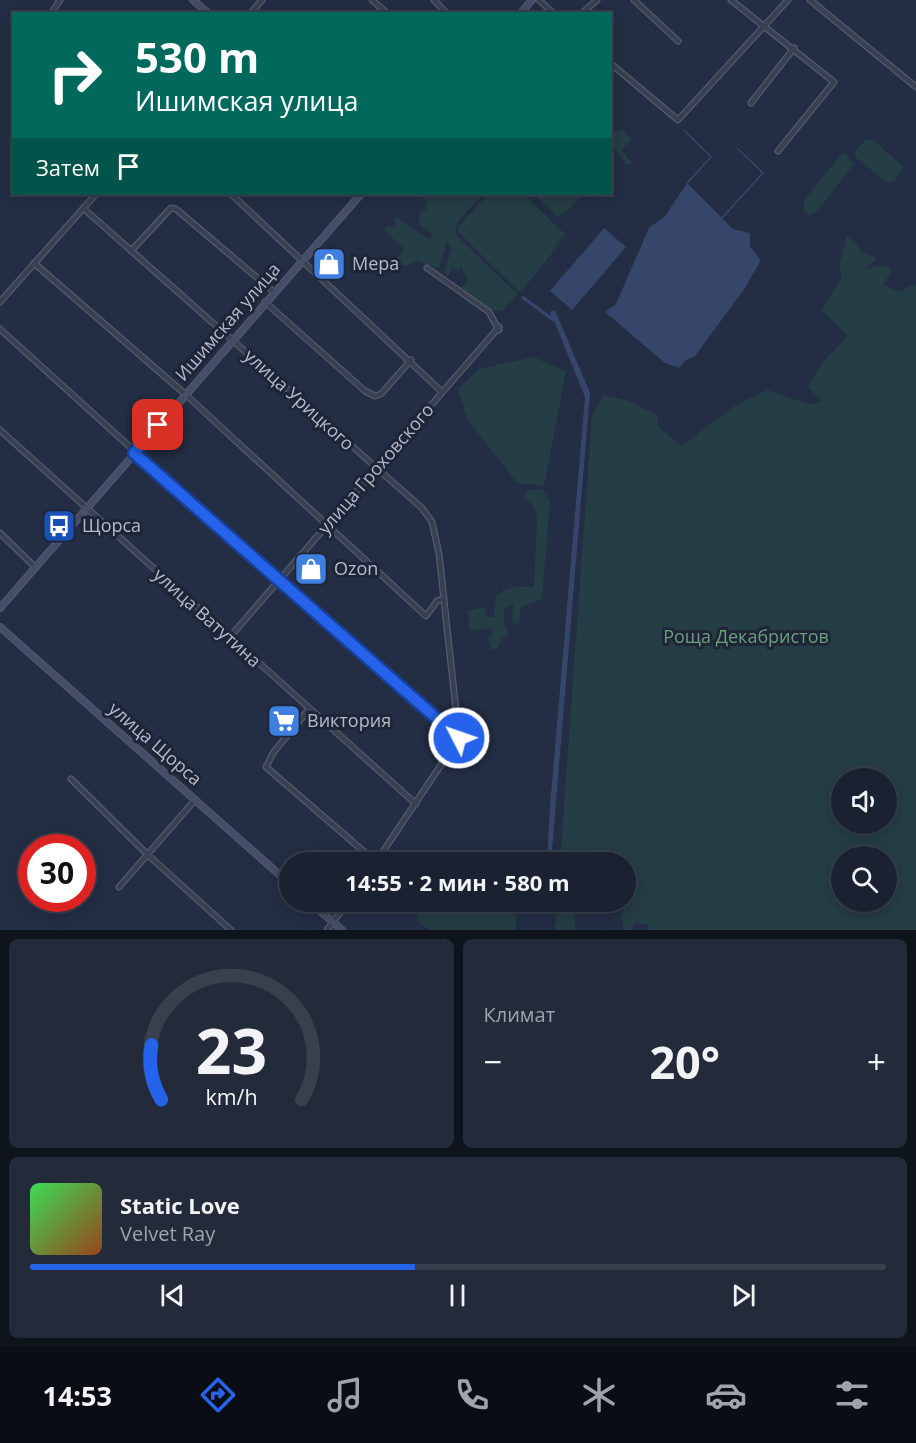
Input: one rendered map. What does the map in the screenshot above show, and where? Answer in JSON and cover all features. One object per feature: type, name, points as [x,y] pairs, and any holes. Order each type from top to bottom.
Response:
[{"type":"main road","points":[[193,0],[207,12]]},
{"type":"main road","points":[[522,12],[532,0]]},
{"type":"main road","name":"Ишимская улица","points":[[0,608],[231,340],[360,195]]},
{"type":"main road","name":"улица Щорса","points":[[0,627],[279,874]]},
{"type":"main road","points":[[322,912],[342,930]]},
{"type":"street","points":[[252,12],[262,0]]},
{"type":"street","points":[[372,0],[386,12]]},
{"type":"street","points":[[434,0],[445,12]]},
{"type":"street","points":[[539,0],[552,12]]},
{"type":"street","points":[[583,12],[597,0]]},
{"type":"street","points":[[634,0],[678,41]]},
{"type":"street","points":[[731,0],[834,82],[778,151]]},
{"type":"street","points":[[612,65],[678,120],[788,0]]},
{"type":"street","points":[[810,0],[916,87]]},
{"type":"street","points":[[751,103],[794,48]]},
{"type":"street","points":[[0,302],[95,195]]},
{"type":"street","points":[[232,195],[411,360],[442,392]]},
{"type":"street","name":"улица Урицкого","points":[[83,208],[375,468],[422,507],[432,522],[444,598]]},
{"type":"street","points":[[131,251],[171,208],[274,292]]},
{"type":"street","points":[[34,263],[185,394],[426,616],[437,601],[444,598],[459,738],[383,852]]},
{"type":"street","name":"улица Гроховского","points":[[229,638],[499,328],[489,312],[427,268]]},
{"type":"street","points":[[265,302],[366,392],[375,396],[381,394],[411,360]]},
{"type":"street","points":[[0,328],[134,453],[459,738]]},
{"type":"street","name":"улица Ватутина","points":[[0,430],[85,509],[417,804]]},
{"type":"street","points":[[0,533],[35,567]]},
{"type":"street","points":[[309,709],[273,753],[266,767],[364,852]]},
{"type":"street","points":[[71,779],[148,855],[231,930]]},
{"type":"street","points":[[119,887],[195,800]]},
{"type":"street","points":[[327,930],[340,912]]},
{"type":"green space","points":[[622,129],[631,139],[622,150],[632,163],[627,165],[612,146],[612,132]]},
{"type":"green space","points":[[872,139],[904,167],[894,182],[888,183],[856,158],[855,152],[865,140]]},
{"type":"green space","points":[[845,153],[854,165],[822,205],[810,216],[803,209],[804,200],[839,157]]},
{"type":"green space","points":[[421,195],[484,195],[462,217],[455,234],[518,294],[502,311],[492,310],[461,291],[460,288],[468,281],[461,266],[458,271],[453,267],[448,277],[444,271],[452,249],[447,242],[439,269],[418,260],[406,266],[400,264],[396,258],[404,249],[384,230],[386,226],[395,227],[395,216],[429,239],[432,234],[419,224],[420,213],[426,209],[427,202]]},
{"type":"green space","points":[[487,195],[524,195],[565,234],[551,251],[567,235],[520,293],[458,232],[458,227]]},
{"type":"green space","points":[[535,195],[582,195],[567,211],[557,216]]},
{"type":"green space","name":"Роща Декабристов","points":[[847,235],[857,244],[860,251],[877,258],[867,269],[884,265],[892,270],[883,285],[901,292],[912,284],[916,286],[916,930],[647,930],[649,925],[634,923],[632,930],[623,930],[620,916],[622,912],[636,912],[636,852],[561,852],[592,415],[604,395],[629,401],[657,415],[658,426],[681,446],[736,405],[767,390],[811,405],[822,401],[808,387],[822,363],[848,336],[821,310],[842,278],[839,268]]},
{"type":"green space","points":[[534,357],[566,372],[544,486],[517,483],[467,419],[458,388],[479,369]]},
{"type":"green space","points":[[542,489],[550,501],[542,599],[521,607],[519,624],[512,623],[513,604],[504,609],[504,623],[509,635],[502,638],[497,649],[491,649],[488,638],[493,633],[490,628],[470,631],[468,611],[484,607],[486,617],[494,617],[496,596],[500,592],[514,587],[534,587],[537,518],[534,507],[523,496],[528,490]]},
{"type":"green space","points":[[418,912],[516,912],[516,930],[429,930],[416,920]]},
{"type":"green space","name":"Роща Декабристов","points":[[556,912],[580,912],[575,914],[575,930],[555,930]]},
{"type":"water","points":[[687,183],[733,229],[750,233],[750,247],[761,260],[745,288],[695,356],[686,360],[679,368],[665,363],[605,312],[616,304],[649,228],[665,216]]},
{"type":"water","points":[[604,228],[626,247],[572,310],[550,291]]},
{"type":"water","points":[[522,295],[551,316],[550,312],[555,310],[590,393],[552,852],[548,852],[550,806],[585,397],[555,323],[522,299]]},
{"type":"waterway","points":[[684,130],[711,157],[687,183]]},
{"type":"waterway","points":[[722,218],[763,173],[738,149]]},
{"type":"place","name":"Мера","points":[[329,264]]},
{"type":"place","name":"Щорса","points":[[59,526]]},
{"type":"place","name":"Ozon","points":[[311,569]]},
{"type":"place","name":"Виктория","points":[[284,721]]},
{"type":"route","points":[[158,425],[134,453],[459,738]]}]
